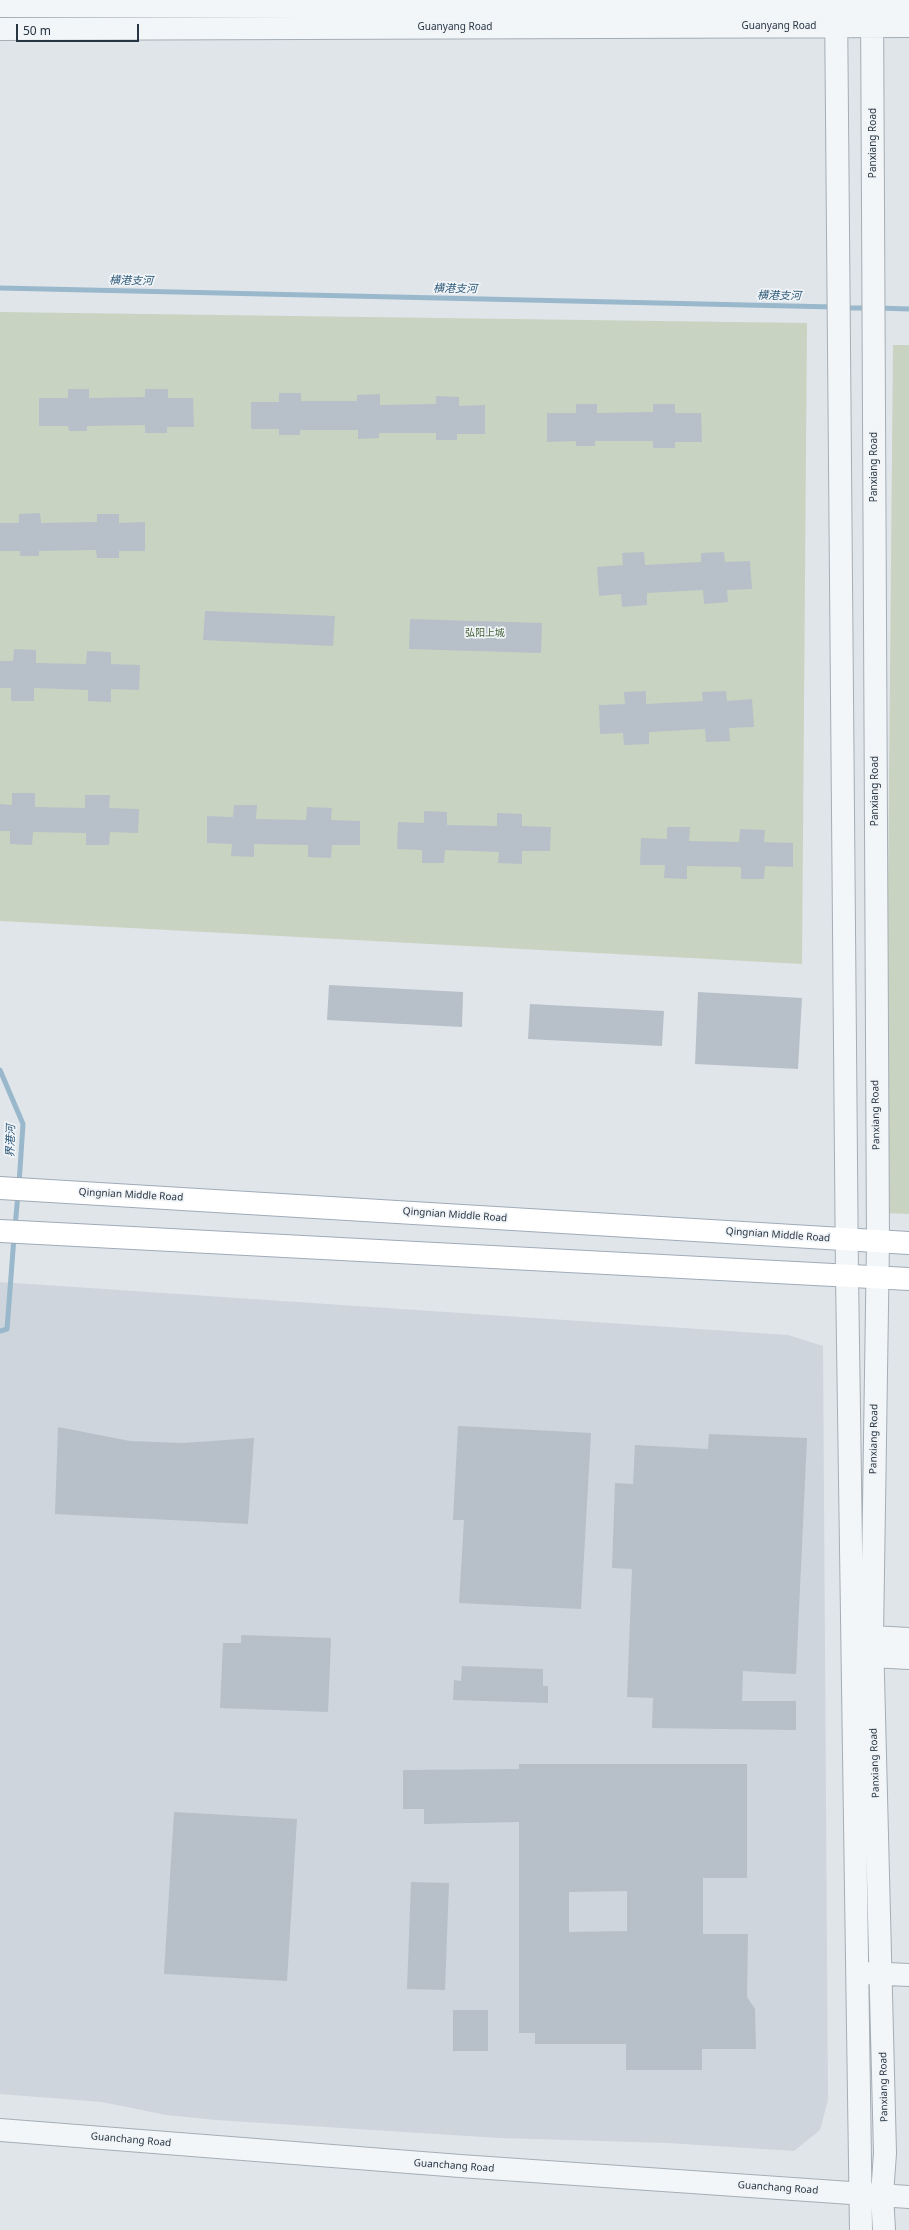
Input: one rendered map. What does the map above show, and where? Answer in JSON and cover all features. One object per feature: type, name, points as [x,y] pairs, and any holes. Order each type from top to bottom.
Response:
[{"type":"main road","name":"Qingnian Middle Road","points":[[0,1188],[239,1201],[848,1240],[909,1242]]},
{"type":"main road","points":[[0,1231],[909,1278]]},
{"type":"street","name":"Guanyang Road","points":[[0,6],[837,11]]},
{"type":"street","name":"Guanyang Road","points":[[0,29],[837,11],[872,10],[909,6]]},
{"type":"street","name":"Guanyang Road","points":[[872,10],[909,26]]},
{"type":"street","name":"Panxiang Road","points":[[861,2230],[885,2153],[872,1647],[876,1277],[878,1241],[872,10]]},
{"type":"street","name":"Panxiang Road","points":[[837,11],[840,616],[848,1240],[847,1275],[851,1649],[858,1973],[871,2194],[884,2230]]},
{"type":"street","points":[[851,1649],[872,1647],[909,1639]]},
{"type":"street","points":[[872,1647],[909,1658]]},
{"type":"street","points":[[858,1973],[909,1975]]},
{"type":"street","name":"Guanchang Road","points":[[0,2130],[468,2167],[909,2197]]},
{"type":"shaded area","points":[[0,1282],[788,1335],[823,1346],[828,2100],[820,2130],[794,2151],[667,2143],[499,2138],[216,2120],[166,2115],[102,2102],[0,2094]]},
{"type":"green space","name":"弘阳上城","points":[[0,312],[807,323],[802,964],[0,921]]},
{"type":"green space","points":[[893,345],[909,345],[909,1214],[885,1213]]},
{"type":"building","points":[[68,389],[89,389],[89,398],[145,397],[145,389],[168,389],[168,398],[193,398],[194,427],[167,427],[167,433],[145,433],[145,425],[87,426],[87,431],[69,431],[68,426],[39,426],[39,398],[68,398]]},
{"type":"building","points":[[279,393],[301,393],[301,401],[357,401],[357,395],[380,394],[380,405],[436,404],[436,396],[459,397],[459,406],[485,405],[485,434],[457,434],[457,440],[436,440],[436,433],[379,433],[379,438],[358,439],[358,430],[300,430],[300,435],[279,435],[279,429],[251,429],[251,402],[279,402]]},
{"type":"building","points":[[576,404],[597,404],[597,413],[653,412],[653,404],[675,404],[675,413],[701,413],[702,442],[675,442],[675,448],[653,448],[653,441],[595,441],[595,446],[576,446],[576,441],[547,442],[547,413],[576,413]]},
{"type":"building","points":[[40,513],[41,523],[97,522],[97,514],[119,514],[119,523],[145,522],[145,551],[119,551],[119,558],[97,558],[96,550],[39,551],[39,556],[20,556],[20,551],[0,551],[0,523],[19,523],[19,514]]},
{"type":"building","points":[[644,552],[645,565],[701,562],[701,553],[724,552],[725,562],[750,561],[752,589],[727,590],[728,602],[704,604],[703,590],[647,593],[647,605],[622,607],[621,594],[599,596],[597,567],[623,565],[622,553]]},
{"type":"building","points":[[205,611],[335,616],[333,646],[203,640]]},
{"type":"building","points":[[410,619],[542,623],[541,653],[409,649]]},
{"type":"building","points":[[14,649],[36,650],[36,663],[86,664],[87,651],[111,652],[111,664],[140,665],[139,690],[111,689],[111,702],[88,701],[88,690],[34,688],[34,701],[11,701],[11,688],[0,688],[0,661],[13,661]]},
{"type":"building","points":[[646,691],[646,704],[703,701],[702,692],[726,691],[727,701],[752,699],[754,727],[729,728],[730,741],[706,742],[705,729],[649,732],[649,744],[624,745],[623,733],[600,734],[599,705],[625,704],[624,692]]},
{"type":"building","points":[[12,793],[35,793],[35,807],[85,808],[85,795],[110,795],[109,808],[139,809],[138,833],[110,832],[109,845],[86,845],[86,833],[33,832],[32,845],[10,844],[10,831],[0,831],[0,804],[12,805]]},
{"type":"building","points":[[234,805],[257,805],[256,819],[306,820],[307,807],[332,808],[331,820],[360,821],[360,845],[332,845],[331,858],[308,857],[308,845],[254,844],[254,857],[231,856],[232,844],[207,843],[207,816],[233,817]]},
{"type":"building","points":[[424,811],[447,812],[447,825],[497,826],[497,813],[522,814],[522,826],[551,827],[550,851],[522,851],[522,864],[498,863],[499,852],[445,850],[444,863],[422,863],[422,850],[397,849],[398,822],[424,823]]},
{"type":"building","points":[[667,827],[690,827],[689,841],[739,842],[740,829],[765,830],[764,842],[793,843],[793,867],[765,866],[764,879],[741,879],[741,867],[687,866],[687,879],[664,878],[665,865],[640,865],[641,838],[667,839]]},
{"type":"building","points":[[329,985],[463,992],[462,1027],[327,1020]]},
{"type":"building","points":[[698,992],[802,998],[798,1069],[695,1064]]},
{"type":"building","points":[[530,1004],[664,1011],[662,1046],[528,1039]]},
{"type":"building","points":[[458,1426],[591,1433],[581,1609],[459,1603],[464,1520],[453,1520]]},
{"type":"building","points":[[58,1427],[130,1441],[183,1443],[254,1438],[248,1524],[55,1514]]},
{"type":"building","points":[[709,1434],[807,1438],[796,1674],[743,1671],[742,1701],[796,1701],[796,1730],[652,1728],[653,1698],[627,1697],[632,1569],[612,1568],[615,1483],[633,1484],[635,1445],[708,1449]]},
{"type":"building","points":[[241,1635],[331,1638],[328,1712],[220,1708],[223,1643],[241,1643]]},
{"type":"building","points":[[462,1666],[543,1669],[543,1686],[548,1686],[548,1703],[453,1700],[454,1680],[461,1681]]},
{"type":"building","points":[[519,1764],[747,1764],[747,1878],[703,1878],[703,1934],[748,1934],[747,1997],[755,2009],[756,2049],[702,2049],[702,2070],[626,2070],[626,2044],[535,2044],[535,2033],[519,2033],[519,1822],[424,1824],[424,1809],[403,1809],[403,1770],[519,1769]],"holes":[[[627,1891],[627,1931],[569,1932],[569,1892]]]},
{"type":"building","points":[[174,1812],[297,1819],[287,1981],[164,1974]]},
{"type":"building","points":[[411,1882],[449,1883],[445,1990],[407,1989]]},
{"type":"building","points":[[453,2010],[488,2010],[488,2051],[453,2051]]},
{"type":"waterway","name":"横港支河","points":[[0,288],[834,307]]},
{"type":"waterway","name":"横港支河","points":[[844,308],[868,308]]},
{"type":"waterway","name":"横港支河","points":[[878,308],[909,309]]},
{"type":"waterway","name":"界港河","points":[[0,1070],[23,1124],[19,1184]]},
{"type":"waterway","name":"界港河","points":[[15,1227],[18,1194]]},
{"type":"waterway","name":"界港河","points":[[0,1331],[7,1329],[14,1237]]}]
